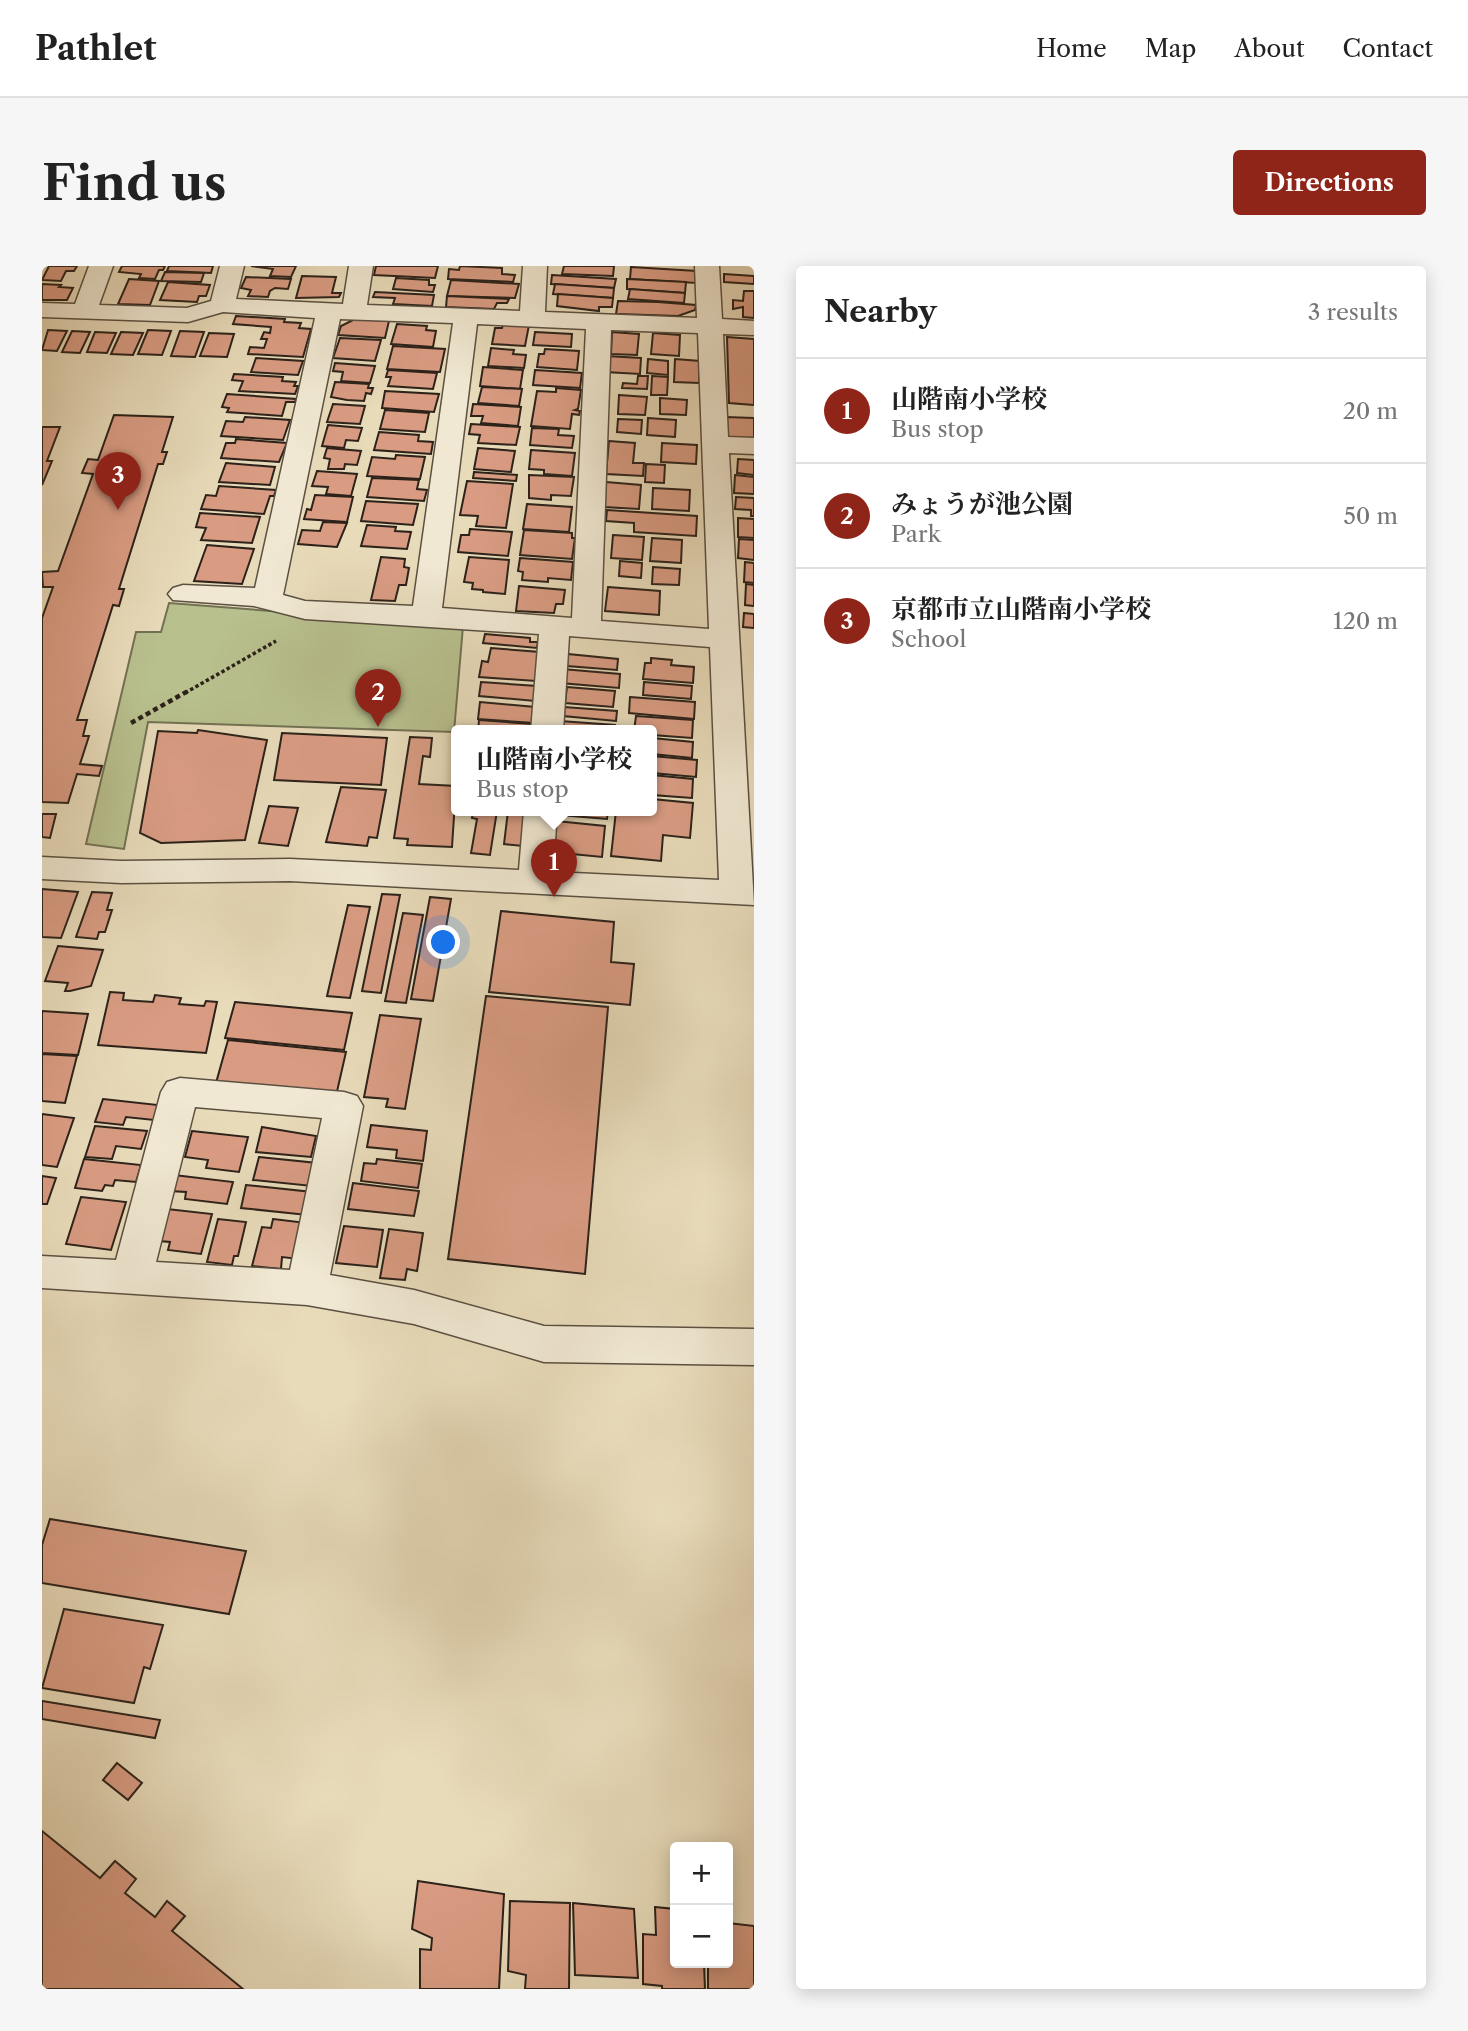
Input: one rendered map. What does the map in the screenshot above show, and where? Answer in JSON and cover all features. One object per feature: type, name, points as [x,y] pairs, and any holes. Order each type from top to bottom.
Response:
[{"type":"street","points":[[85,309],[101,266]]},
{"type":"street","points":[[222,305],[232,266]]},
{"type":"street","points":[[267,600],[341,312],[361,266]]},
{"type":"street","points":[[532,319],[535,266]]},
{"type":"street","points":[[42,868],[121,872],[290,870],[746,892],[725,639],[707,266]]},
{"type":"street","points":[[42,310],[85,309],[188,315],[222,305],[754,328]]},
{"type":"street","points":[[426,617],[466,317]]},
{"type":"street","points":[[586,628],[599,322]]},
{"type":"street","points":[[717,444],[754,446]]},
{"type":"street","points":[[183,593],[267,600],[305,610],[725,639]]},
{"type":"street","points":[[547,725],[555,626]]},
{"type":"street","points":[[535,881],[541,816]]},
{"type":"street","points":[[132,1277],[180,1092],[344,1106],[307,1288]]},
{"type":"street","points":[[42,1272],[307,1288],[414,1307],[544,1344],[754,1347]]},
{"type":"path","points":[[131,723],[287,634]]},
{"type":"green space","points":[[169,603],[463,626],[455,725],[451,725],[451,732],[148,722],[124,849],[86,844],[136,632],[161,632]]},
{"type":"building","points":[[49,266],[77,266],[74,271],[66,271],[61,281],[42,280]]},
{"type":"building","points":[[122,266],[165,266],[163,270],[159,270],[155,279],[139,278],[141,274],[119,272]]},
{"type":"building","points":[[169,266],[213,266],[211,273],[167,271]]},
{"type":"building","points":[[251,266],[296,266],[291,277],[270,276],[273,269]]},
{"type":"building","points":[[376,266],[438,266],[435,278],[374,275]]},
{"type":"building","points":[[460,266],[502,268],[502,274],[515,275],[513,282],[448,279],[449,269],[459,270]]},
{"type":"building","points":[[564,266],[614,266],[613,276],[562,274]]},
{"type":"building","points":[[631,267],[697,271],[697,283],[630,279]]},
{"type":"building","points":[[165,272],[204,273],[201,282],[161,281]]},
{"type":"building","points":[[724,274],[754,276],[754,284],[724,282]]},
{"type":"building","points":[[552,275],[616,279],[614,288],[551,284]]},
{"type":"building","points":[[302,276],[336,277],[332,293],[341,293],[339,297],[296,298]]},
{"type":"building","points":[[246,277],[291,279],[288,289],[275,288],[270,291],[268,297],[248,296],[251,290],[241,288]]},
{"type":"building","points":[[396,278],[429,280],[429,285],[435,285],[433,292],[393,289]]},
{"type":"building","points":[[129,279],[159,281],[150,305],[118,304]]},
{"type":"building","points":[[627,279],[686,282],[685,293],[627,289]]},
{"type":"building","points":[[451,280],[519,284],[515,298],[447,296]]},
{"type":"building","points":[[168,282],[210,285],[206,296],[199,296],[197,302],[160,300]]},
{"type":"building","points":[[42,284],[73,288],[67,300],[42,300]]},
{"type":"building","points":[[555,284],[614,288],[613,298],[553,294]]},
{"type":"building","points":[[630,289],[685,293],[684,303],[628,299]]},
{"type":"building","points":[[744,291],[754,291],[754,318],[743,317],[743,307],[733,309],[733,300],[743,301]]},
{"type":"building","points":[[375,292],[434,295],[432,306],[393,304],[395,298],[373,297]]},
{"type":"building","points":[[558,294],[613,298],[612,307],[599,307],[599,311],[557,306]]},
{"type":"building","points":[[447,296],[509,299],[507,303],[497,303],[494,309],[446,307]]},
{"type":"building","points":[[618,301],[696,305],[695,310],[678,316],[616,314]]},
{"type":"building","points":[[236,316],[285,319],[284,322],[301,323],[299,328],[311,329],[303,357],[248,354],[250,347],[264,348],[267,339],[261,339],[264,332],[270,333],[271,327],[233,324]]},
{"type":"building","points":[[355,319],[389,321],[385,338],[338,335],[341,326]]},
{"type":"building","points":[[397,324],[427,326],[426,330],[436,331],[433,347],[391,344]]},
{"type":"building","points":[[503,324],[529,325],[525,346],[492,344],[495,328],[502,328]]},
{"type":"building","points":[[48,330],[67,331],[57,351],[42,350]]},
{"type":"building","points":[[148,330],[171,331],[162,355],[138,354]]},
{"type":"building","points":[[72,331],[90,332],[80,353],[62,352]]},
{"type":"building","points":[[180,331],[204,332],[195,357],[171,356]]},
{"type":"building","points":[[95,332],[116,333],[107,353],[87,352]]},
{"type":"building","points":[[121,332],[143,333],[133,355],[111,354]]},
{"type":"building","points":[[535,332],[572,334],[571,347],[533,345]]},
{"type":"building","points":[[612,332],[639,334],[637,355],[611,354]]},
{"type":"building","points":[[209,333],[234,334],[227,357],[200,356]]},
{"type":"building","points":[[653,333],[680,335],[679,356],[651,354]]},
{"type":"building","points":[[727,337],[754,339],[754,405],[729,403]]},
{"type":"building","points":[[340,338],[381,340],[375,361],[333,358]]},
{"type":"building","points":[[393,346],[445,349],[440,372],[387,369]]},
{"type":"building","points":[[491,348],[514,350],[513,354],[526,355],[524,368],[488,366]]},
{"type":"building","points":[[545,349],[579,351],[577,370],[537,367],[539,354],[544,354]]},
{"type":"building","points":[[606,356],[641,358],[640,374],[605,372]]},
{"type":"building","points":[[256,358],[303,361],[298,375],[251,372]]},
{"type":"building","points":[[648,359],[668,361],[668,375],[647,373]]},
{"type":"building","points":[[675,359],[700,361],[699,383],[674,382]]},
{"type":"building","points":[[335,363],[375,366],[370,383],[341,381],[343,372],[333,371]]},
{"type":"building","points":[[483,367],[523,370],[520,389],[480,386]]},
{"type":"building","points":[[388,370],[437,373],[433,389],[388,386],[391,377],[386,377]]},
{"type":"building","points":[[535,370],[582,373],[580,388],[533,385]]},
{"type":"building","points":[[234,374],[283,377],[282,381],[296,382],[294,386],[298,386],[295,394],[239,391],[243,381],[232,380]]},
{"type":"building","points":[[638,376],[648,376],[647,389],[622,388],[623,383],[637,384]]},
{"type":"building","points":[[652,376],[668,377],[667,395],[651,395]]},
{"type":"building","points":[[335,382],[369,384],[368,388],[373,388],[371,394],[366,393],[364,401],[347,400],[331,397]]},
{"type":"building","points":[[482,387],[522,389],[519,406],[478,403]]},
{"type":"building","points":[[556,388],[581,390],[578,409],[575,410],[580,411],[579,415],[572,414],[570,429],[531,426],[537,391],[556,392]]},
{"type":"building","points":[[385,391],[439,394],[434,412],[382,408]]},
{"type":"building","points":[[227,394],[296,399],[295,402],[286,402],[282,416],[227,412],[229,408],[222,407]]},
{"type":"building","points":[[619,395],[647,397],[645,415],[618,414]]},
{"type":"building","points":[[660,398],[687,400],[686,415],[660,414]]},
{"type":"building","points":[[333,404],[365,406],[360,424],[327,422]]},
{"type":"building","points":[[473,404],[521,407],[518,426],[481,423],[483,416],[471,416]]},
{"type":"building","points":[[385,410],[429,413],[425,432],[380,429]]},
{"type":"building","points":[[114,415],[173,417],[162,452],[167,452],[163,464],[158,464],[119,589],[124,589],[119,606],[113,605],[77,720],[87,720],[83,736],[89,736],[80,764],[102,766],[99,776],[77,774],[68,803],[42,802],[42,618],[53,587],[43,587],[42,572],[58,571],[93,474],[82,473],[88,459],[98,460]]},
{"type":"building","points":[[245,417],[290,420],[283,440],[221,436],[226,421],[243,422]]},
{"type":"building","points":[[726,417],[754,418],[754,441],[727,440]]},
{"type":"building","points":[[648,418],[676,420],[675,437],[647,435]]},
{"type":"building","points":[[618,419],[642,420],[641,434],[617,432]]},
{"type":"building","points":[[471,424],[520,427],[516,445],[478,443],[480,435],[469,434]]},
{"type":"building","points":[[328,425],[362,428],[358,441],[346,440],[344,448],[322,446]]},
{"type":"building","points":[[42,427],[60,427],[47,461],[52,461],[42,485]]},
{"type":"building","points":[[532,428],[559,429],[558,435],[574,436],[572,448],[530,445]]},
{"type":"building","points":[[379,432],[419,435],[418,441],[433,442],[431,454],[374,450]]},
{"type":"building","points":[[236,439],[287,443],[279,462],[221,458],[226,443],[235,443]]},
{"type":"building","points":[[609,441],[635,443],[633,463],[644,463],[643,476],[606,474]]},
{"type":"building","points":[[662,443],[697,445],[696,464],[661,462]]},
{"type":"building","points":[[327,448],[361,451],[357,465],[345,464],[344,469],[328,469],[330,459],[324,458]]},
{"type":"building","points":[[478,448],[515,451],[511,472],[474,469]]},
{"type":"building","points":[[531,450],[575,453],[572,476],[544,474],[544,470],[529,469]]},
{"type":"building","points":[[396,455],[425,457],[420,479],[367,476],[372,457],[395,459]]},
{"type":"building","points":[[738,459],[754,460],[754,475],[737,473]]},
{"type":"building","points":[[226,463],[275,467],[270,485],[219,482]]},
{"type":"building","points":[[646,464],[665,465],[664,483],[645,482]]},
{"type":"building","points":[[317,471],[357,474],[351,496],[326,494],[328,487],[312,486]]},
{"type":"building","points":[[474,472],[517,475],[516,481],[473,478]]},
{"type":"building","points":[[529,475],[574,477],[571,496],[551,495],[551,500],[529,498]]},
{"type":"building","points":[[735,475],[754,477],[754,494],[734,493]]},
{"type":"building","points":[[372,478],[419,480],[417,489],[427,490],[424,501],[367,497]]},
{"type":"building","points":[[467,481],[513,484],[506,528],[476,526],[478,516],[460,515]]},
{"type":"building","points":[[606,482],[641,485],[639,509],[604,507]]},
{"type":"building","points":[[219,486],[276,490],[274,496],[270,496],[264,514],[201,509],[206,495],[216,496]]},
{"type":"building","points":[[653,488],[690,490],[689,511],[652,509]]},
{"type":"building","points":[[315,495],[353,497],[347,522],[304,519],[307,509],[311,510]]},
{"type":"building","points":[[736,497],[754,498],[754,516],[751,516],[751,510],[735,509]]},
{"type":"building","points":[[366,501],[418,504],[413,525],[361,521]]},
{"type":"building","points":[[527,504],[572,507],[569,532],[523,529]]},
{"type":"building","points":[[607,510],[697,516],[696,536],[634,532],[634,523],[606,521]]},
{"type":"building","points":[[200,513],[260,517],[252,543],[201,540],[206,528],[196,527]]},
{"type":"building","points":[[738,518],[754,519],[754,538],[738,537]]},
{"type":"building","points":[[323,522],[347,523],[337,547],[298,544],[302,530],[320,531]]},
{"type":"building","points":[[367,525],[396,527],[395,531],[411,532],[407,549],[361,546]]},
{"type":"building","points":[[470,529],[512,532],[508,556],[458,552],[461,535],[469,535]]},
{"type":"building","points":[[524,530],[572,533],[572,538],[575,538],[572,559],[520,555]]},
{"type":"building","points":[[613,535],[644,537],[642,560],[611,558]]},
{"type":"building","points":[[652,538],[682,540],[681,563],[650,561]]},
{"type":"building","points":[[739,539],[754,540],[754,560],[738,558]]},
{"type":"building","points":[[207,545],[254,549],[242,584],[194,581]]},
{"type":"building","points":[[381,557],[405,559],[404,567],[409,568],[406,585],[399,585],[395,601],[371,600]]},
{"type":"building","points":[[469,557],[509,560],[505,594],[472,589],[473,583],[464,582]]},
{"type":"building","points":[[520,558],[573,562],[571,580],[522,580],[523,572],[518,571]]},
{"type":"building","points":[[620,561],[642,563],[641,578],[619,576]]},
{"type":"building","points":[[745,562],[754,563],[754,583],[744,582]]},
{"type":"building","points":[[653,567],[680,569],[679,585],[652,584]]},
{"type":"building","points":[[746,584],[754,585],[754,606],[745,605]]},
{"type":"building","points":[[519,586],[565,590],[563,604],[556,604],[554,613],[516,611]]},
{"type":"building","points":[[608,587],[660,591],[659,615],[605,611]]},
{"type":"building","points":[[744,613],[754,614],[754,628],[743,627]]},
{"type":"building","points":[[485,634],[530,638],[530,642],[538,642],[537,648],[483,643]]},
{"type":"building","points":[[491,648],[540,652],[536,681],[479,677],[482,661],[488,662]]},
{"type":"building","points":[[568,654],[618,659],[617,670],[567,666]]},
{"type":"building","points":[[651,658],[672,660],[671,665],[694,667],[693,683],[643,679],[645,663],[651,663]]},
{"type":"building","points":[[562,669],[620,674],[619,688],[560,683]]},
{"type":"building","points":[[481,682],[537,686],[535,701],[479,696]]},
{"type":"building","points":[[644,682],[692,686],[691,699],[643,695]]},
{"type":"building","points":[[567,687],[615,691],[613,707],[565,703]]},
{"type":"building","points":[[630,697],[695,702],[694,719],[629,713]]},
{"type":"building","points":[[480,702],[535,707],[534,723],[478,719]]},
{"type":"building","points":[[564,707],[617,711],[616,721],[563,716]]},
{"type":"building","points":[[636,716],[693,720],[692,738],[657,735],[657,725],[635,725]]},
{"type":"building","points":[[479,720],[533,724],[533,725],[479,725]]},
{"type":"building","points":[[560,721],[615,725],[559,725]]},
{"type":"building","points":[[198,730],[267,740],[245,840],[161,843],[140,833],[158,731],[197,733]]},
{"type":"building","points":[[282,733],[387,738],[381,785],[274,780]]},
{"type":"building","points":[[410,737],[432,738],[430,757],[423,756],[419,784],[451,786],[451,816],[454,816],[452,847],[407,845],[408,839],[394,838]]},
{"type":"building","points":[[657,738],[693,742],[692,758],[657,754]]},
{"type":"building","points":[[657,756],[697,760],[696,777],[657,773]]},
{"type":"building","points":[[657,775],[693,779],[692,798],[657,795]]},
{"type":"building","points":[[341,787],[386,790],[377,838],[369,837],[367,846],[326,842]]},
{"type":"building","points":[[657,799],[693,803],[690,838],[663,835],[661,861],[611,856],[615,816],[657,816]]},
{"type":"building","points":[[269,806],[298,808],[288,846],[259,843]]},
{"type":"building","points":[[42,814],[56,814],[50,838],[42,837]]},
{"type":"building","points":[[496,816],[490,855],[471,853],[477,819],[472,818]]},
{"type":"building","points":[[507,816],[526,816],[523,846],[504,844]]},
{"type":"building","points":[[572,816],[607,816],[607,819]]},
{"type":"building","points":[[556,821],[605,826],[602,857],[552,852]]},
{"type":"building","points":[[42,889],[78,892],[61,938],[42,937]]},
{"type":"building","points":[[92,892],[112,893],[107,910],[112,910],[105,932],[99,932],[97,939],[76,937]]},
{"type":"building","points":[[382,894],[400,895],[381,993],[362,991]]},
{"type":"building","points":[[430,897],[451,899],[433,1001],[411,999]]},
{"type":"building","points":[[348,905],[370,907],[350,998],[327,996]]},
{"type":"building","points":[[501,911],[614,922],[611,962],[634,964],[630,1005],[489,992]]},
{"type":"building","points":[[403,913],[423,915],[406,1003],[385,1001]]},
{"type":"building","points":[[58,946],[103,950],[91,986],[65,991],[68,983],[45,981]]},
{"type":"building","points":[[110,992],[124,993],[123,1000],[153,1002],[155,995],[181,998],[179,1004],[204,1006],[206,1001],[217,1002],[206,1053],[98,1045]]},
{"type":"building","points":[[486,996],[608,1007],[585,1274],[448,1259]]},
{"type":"building","points":[[235,1002],[352,1013],[344,1050],[225,1038]]},
{"type":"building","points":[[42,1011],[88,1014],[78,1055],[42,1053]]},
{"type":"building","points":[[380,1015],[421,1019],[405,1109],[386,1107],[388,1099],[364,1097]]},
{"type":"building","points":[[228,1040],[346,1052],[336,1096],[216,1083]]},
{"type":"building","points":[[42,1054],[77,1056],[65,1103],[42,1101]]},
{"type":"building","points":[[103,1099],[158,1105],[154,1120],[126,1117],[123,1125],[95,1122]]},
{"type":"building","points":[[42,1114],[74,1118],[57,1167],[42,1165]]},
{"type":"building","points":[[371,1125],[427,1131],[423,1161],[396,1158],[397,1150],[367,1147]]},
{"type":"building","points":[[95,1126],[147,1131],[141,1149],[116,1146],[112,1159],[85,1157]]},
{"type":"building","points":[[262,1127],[316,1136],[311,1157],[256,1152]]},
{"type":"building","points":[[192,1131],[248,1137],[239,1172],[206,1168],[208,1160],[185,1157]]},
{"type":"building","points":[[259,1157],[317,1163],[312,1186],[253,1180]]},
{"type":"building","points":[[84,1159],[141,1165],[136,1182],[115,1180],[113,1186],[105,1185],[102,1191],[75,1188]]},
{"type":"building","points":[[377,1159],[422,1164],[418,1188],[361,1181],[364,1163],[376,1164]]},
{"type":"building","points":[[174,1175],[233,1182],[227,1204],[185,1199],[186,1192],[170,1191]]},
{"type":"building","points":[[42,1176],[56,1178],[47,1204],[42,1204]]},
{"type":"building","points":[[353,1183],[419,1191],[414,1216],[348,1209]]},
{"type":"building","points":[[246,1185],[312,1192],[307,1215],[241,1208]]},
{"type":"building","points":[[81,1197],[126,1202],[111,1250],[66,1244]]},
{"type":"building","points":[[167,1209],[212,1214],[201,1254],[168,1250],[170,1242],[159,1241]]},
{"type":"building","points":[[218,1219],[246,1222],[238,1256],[234,1256],[232,1265],[207,1262]]},
{"type":"building","points":[[273,1219],[307,1223],[299,1259],[282,1257],[281,1269],[252,1266],[262,1227],[271,1228]]},
{"type":"building","points":[[344,1226],[383,1230],[377,1267],[336,1263]]},
{"type":"building","points":[[389,1229],[423,1233],[417,1271],[407,1269],[405,1280],[380,1278]]},
{"type":"building","points":[[50,1519],[246,1551],[229,1614],[42,1583],[42,1545]]},
{"type":"building","points":[[64,1609],[163,1625],[150,1669],[144,1667],[134,1703],[42,1688]]},
{"type":"building","points":[[42,1701],[160,1720],[155,1738],[42,1719]]},
{"type":"building","points":[[117,1763],[142,1783],[128,1800],[103,1780]]},
{"type":"building","points":[[42,1831],[100,1878],[115,1861],[136,1879],[125,1893],[155,1917],[167,1901],[185,1916],[172,1931],[243,1989],[42,1989]]},
{"type":"building","points":[[418,1881],[504,1894],[499,1989],[420,1989],[420,1949],[431,1950],[432,1938],[412,1929]]},
{"type":"building","points":[[510,1901],[570,1903],[569,1989],[525,1989],[526,1975],[508,1971]]},
{"type":"building","points":[[573,1903],[634,1909],[638,1978],[575,1975]]},
{"type":"building","points":[[655,1907],[670,1908],[670,1968],[704,1968],[705,1989],[662,1989],[662,1986],[643,1984],[643,1934],[656,1935]]},
{"type":"building","points":[[733,1924],[754,1926],[754,1989],[708,1989],[708,1968],[733,1968]]},
{"type":"place","name":"京都市立山階南小学校","points":[[118,510]]},
{"type":"place","name":"みょうが池公園","points":[[378,727]]},
{"type":"place","name":"山階南小学校","points":[[554,897]]}]
